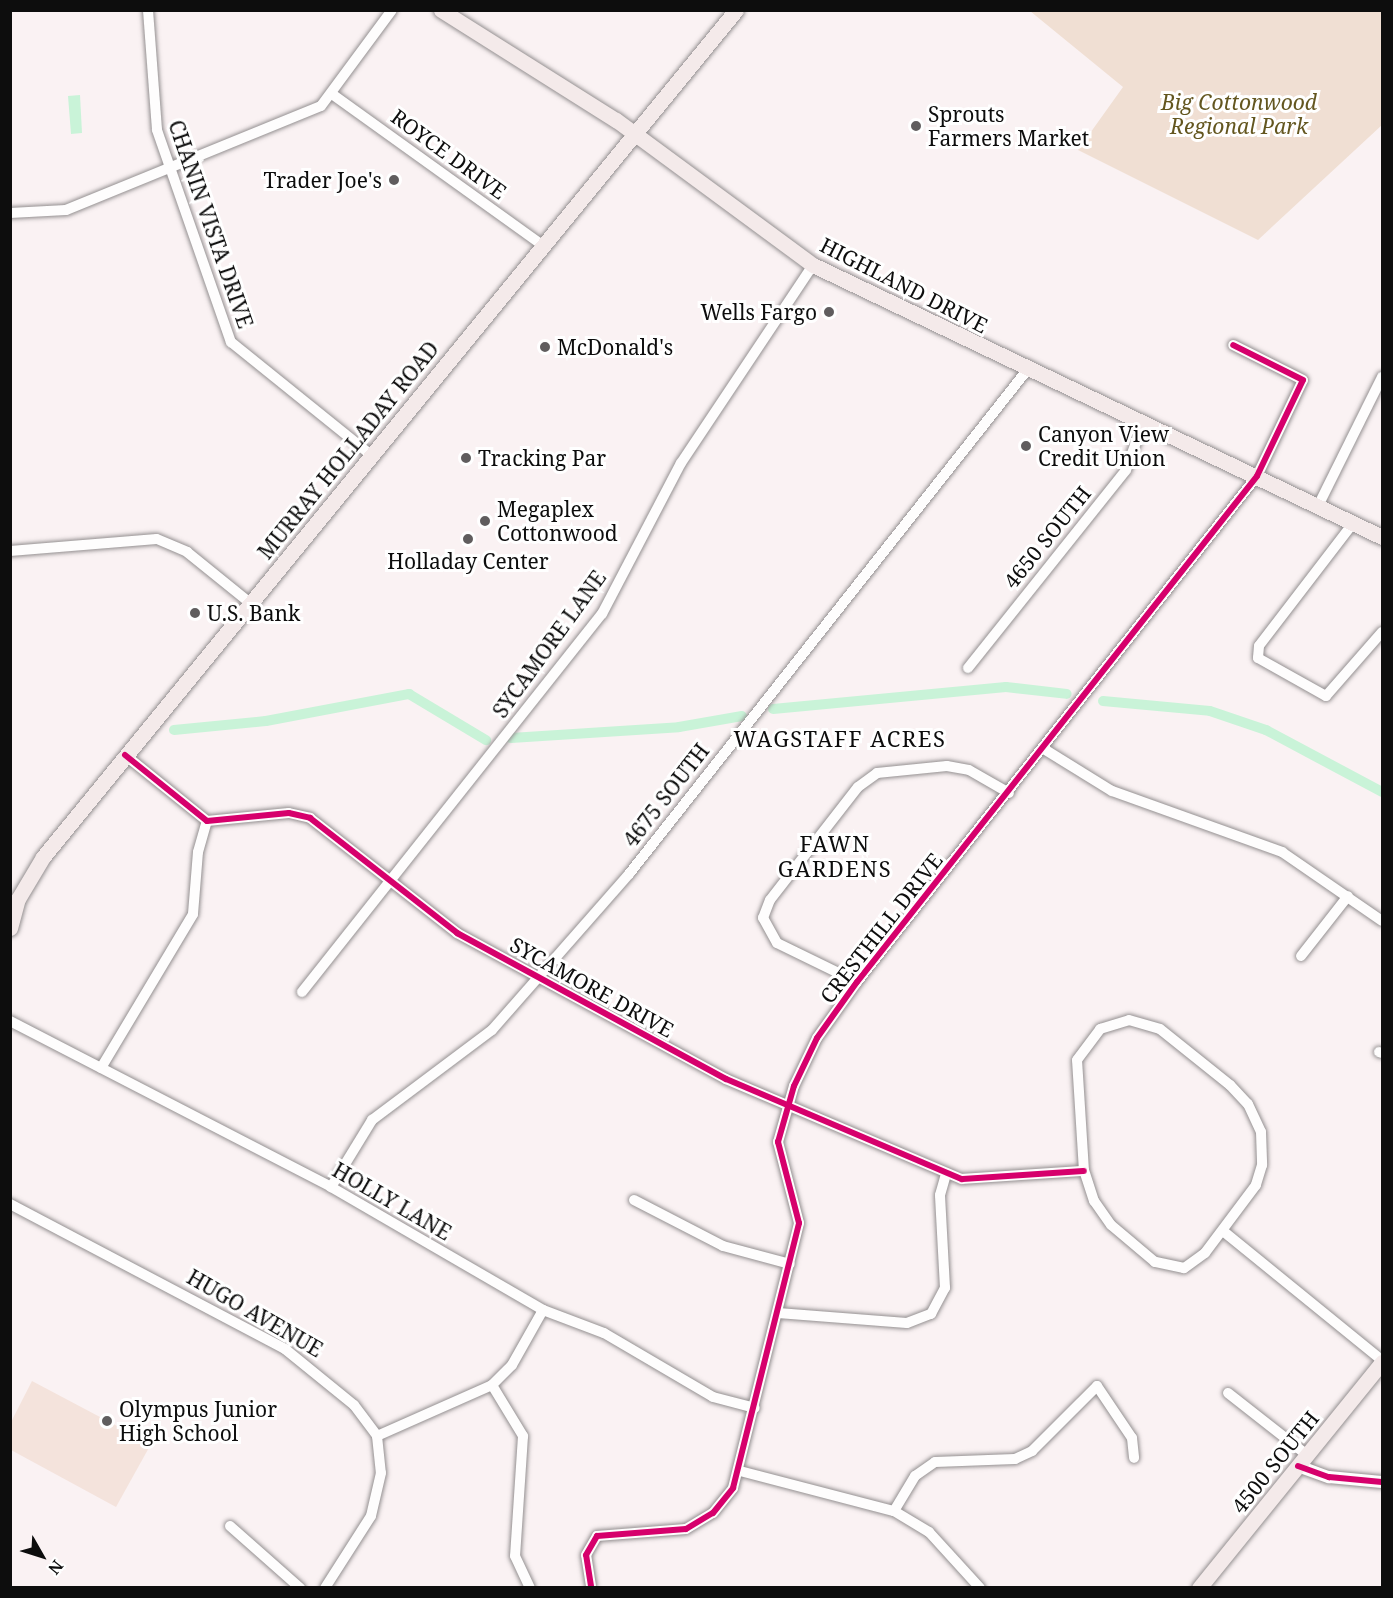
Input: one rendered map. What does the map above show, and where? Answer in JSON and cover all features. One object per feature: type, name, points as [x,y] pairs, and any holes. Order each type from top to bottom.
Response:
[{"type":"main road","name":"HIGHLAND DRIVE","points":[[441,10],[633,133],[813,265],[1028,369],[1319,504],[1383,537]]},
{"type":"main road","name":"MURRAY HOLLADAY ROAD","points":[[10,928],[14,899],[36,866],[633,133],[736,10]]},
{"type":"main road","name":"4500 SOUTH","points":[[1199,1587],[1383,1361]]},
{"type":"street","name":"CHANIN VISTA DRIVE","points":[[148,10],[151,104],[168,165],[231,342],[371,455]]},
{"type":"street","points":[[10,214],[66,210],[168,165],[315,109],[332,94],[392,10]]},
{"type":"street","name":"ROYCE DRIVE","points":[[332,94],[542,245]]},
{"type":"street","name":"SYCAMORE LANE","points":[[302,992],[602,614],[681,463],[813,265]]},
{"type":"street","name":"CRESTHILL DRIVE","points":[[591,1586],[586,1555],[597,1536],[612,1530],[665,1534],[694,1526],[725,1501],[740,1471],[790,1264],[799,1209],[779,1150],[787,1101],[817,1038],[857,982],[1044,749],[1257,476],[1303,380],[1233,345]]},
{"type":"street","name":"4675 SOUTH","points":[[331,1187],[372,1120],[487,1034],[629,874],[1028,369]]},
{"type":"street","points":[[1319,504],[1383,377]]},
{"type":"street","name":"4650 SOUTH","points":[[968,668],[1126,470],[1143,423]]},
{"type":"street","points":[[1354,522],[1259,646],[1258,658],[1326,696],[1383,632]]},
{"type":"street","points":[[10,551],[157,539],[187,552],[250,603]]},
{"type":"street","points":[[1044,749],[1112,791],[1267,845],[1383,921]]},
{"type":"street","points":[[101,1068],[196,908],[198,852],[207,821],[126,756]]},
{"type":"street","points":[[857,982],[777,943],[763,918],[770,900],[858,787],[877,773],[947,766],[969,770],[1009,793]]},
{"type":"street","name":"SYCAMORE DRIVE","points":[[207,821],[305,816],[457,933],[542,974],[718,1075],[787,1101],[946,1174],[988,1180],[1084,1171]]},
{"type":"street","points":[[1301,956],[1348,896]]},
{"type":"street","name":"HOLLY LANE","points":[[10,1021],[331,1187],[543,1310],[604,1333],[708,1395],[755,1408]]},
{"type":"street","points":[[1147,1022],[1243,1097],[1261,1132],[1262,1165],[1250,1194],[1223,1231],[1190,1266],[1162,1266],[1104,1217],[1084,1171],[1076,1084],[1080,1051],[1108,1025],[1147,1022]]},
{"type":"street","points":[[778,1313],[907,1323],[931,1314],[945,1288],[940,1195],[946,1174]]},
{"type":"street","points":[[634,1200],[723,1246],[790,1264]]},
{"type":"street","name":"HUGO AVENUE","points":[[10,1204],[285,1349],[340,1390],[377,1436]]},
{"type":"street","points":[[1223,1231],[1383,1361]]},
{"type":"street","points":[[325,1587],[370,1516],[381,1473],[377,1436],[492,1385],[512,1365],[543,1310]]},
{"type":"street","points":[[492,1385],[523,1436],[514,1556],[530,1587]]},
{"type":"street","points":[[894,1511],[915,1476],[935,1462],[1015,1459],[1032,1451],[1097,1386],[1132,1438],[1134,1458]]},
{"type":"street","points":[[1228,1393],[1303,1461],[1329,1477],[1383,1482]]},
{"type":"street","points":[[740,1471],[894,1511],[929,1532],[978,1587]]},
{"type":"street","points":[[230,1526],[300,1587]]},
{"type":"green space","name":"Big Cottonwood Regional Park","points":[[1030,11],[1382,11],[1382,125],[1258,240],[1078,150],[1123,87]]},
{"type":"shaded area","points":[[80,95],[82,133],[71,134],[68,96]]},
{"type":"shaded area","points":[[32,1381],[151,1444],[116,1507],[11,1450],[11,1422]]},
{"type":"waterway","points":[[773,709],[1006,687],[1067,694]]},
{"type":"waterway","points":[[174,730],[266,721],[409,694],[486,740]]},
{"type":"waterway","points":[[1103,701],[1210,711],[1266,730],[1382,792]]},
{"type":"waterway","points":[[511,738],[679,727],[742,716]]},
{"type":"cycle path","points":[[591,1586],[586,1555],[597,1536],[686,1529],[713,1513],[733,1488],[799,1223],[778,1142],[794,1086],[817,1038],[857,982],[1257,476],[1303,380],[1233,345]]},
{"type":"cycle path","points":[[125,755],[207,821],[289,813],[310,818],[457,933],[726,1079],[962,1179],[1084,1171]]},
{"type":"cycle path","points":[[1298,1466],[1329,1477],[1382,1482]]},
{"type":"place","name":"Sprouts Farmers Market","points":[[916,126]]},
{"type":"place","name":"Trader Joe's","points":[[394,180]]},
{"type":"place","name":"Wells Fargo","points":[[829,312]]},
{"type":"place","name":"McDonald's","points":[[545,347]]},
{"type":"place","name":"Canyon View Credit Union","points":[[1026,446]]},
{"type":"place","name":"Tracking Par","points":[[466,458]]},
{"type":"place","name":"Megaplex Cottonwood","points":[[485,521]]},
{"type":"place","name":"Holladay Center","points":[[468,539]]},
{"type":"place","name":"U.S. Bank","points":[[195,613]]},
{"type":"place","name":"Olympus Junior High School","points":[[107,1421]]},
{"type":"district","name":"WAGSTAFF ACRES","points":[[840,739]]},
{"type":"district","name":"FAWN GARDENS","points":[[835,856]]}]
